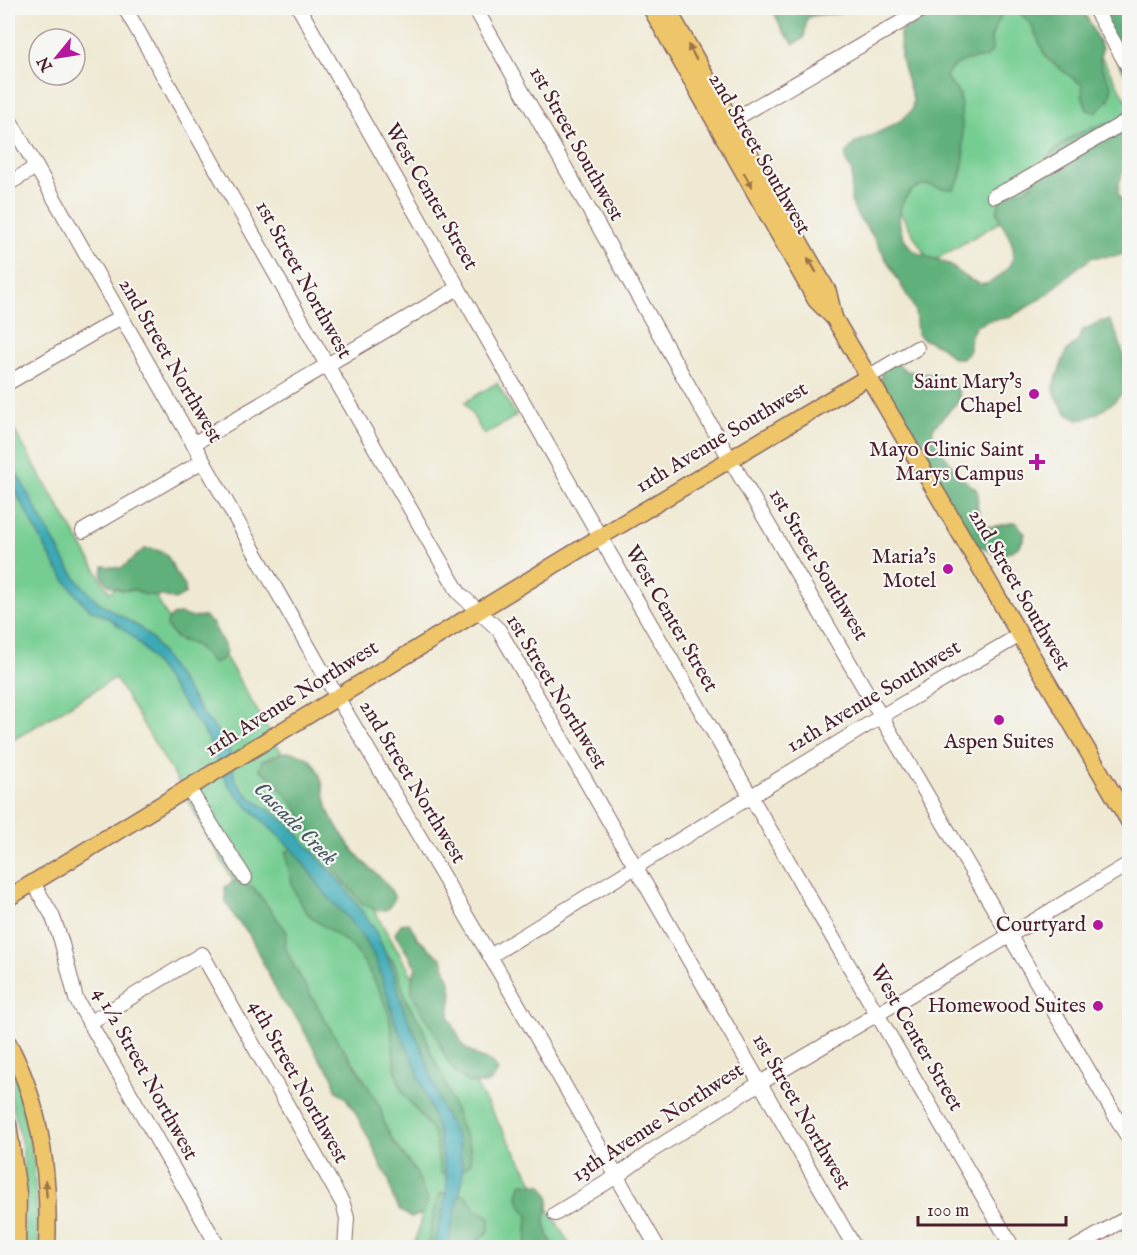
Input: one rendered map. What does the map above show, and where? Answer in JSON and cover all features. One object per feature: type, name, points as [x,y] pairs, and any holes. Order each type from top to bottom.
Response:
[{"type":"main road","name":"2nd Street Southwest","points":[[651,8],[725,125]]},
{"type":"main road","name":"2nd Street Southwest","points":[[667,8],[816,300],[834,318],[1130,822]]},
{"type":"main road","name":"11th Avenue Southwest","points":[[600,537],[868,377]]},
{"type":"main road","name":"11th Avenue Northwest","points":[[8,898],[600,537]]},
{"type":"main road","points":[[8,1043],[28,1088],[39,1131],[46,1197],[47,1248]]},
{"type":"main road","points":[[8,1124],[19,1210],[17,1248]]},
{"type":"street","name":"1st Street Northwest","points":[[125,8],[327,365],[459,592],[499,630],[855,1248]]},
{"type":"street","name":"West Center Street","points":[[298,8],[600,537],[1013,1248]]},
{"type":"street","name":"1st Street Southwest","points":[[475,8],[730,459],[1130,1141]]},
{"type":"street","points":[[725,125],[925,8]]},
{"type":"street","points":[[1094,8],[1130,70]]},
{"type":"street","name":"2nd Street Northwest","points":[[8,117],[337,697],[490,956],[658,1248]]},
{"type":"street","points":[[994,196],[1130,119]]},
{"type":"street","points":[[8,184],[36,168]]},
{"type":"street","points":[[193,444],[458,288]]},
{"type":"street","points":[[8,383],[121,317]]},
{"type":"street","points":[[868,377],[917,348]]},
{"type":"street","points":[[82,531],[203,461]]},
{"type":"street","name":"12th Avenue Southwest","points":[[490,956],[882,716],[1020,635]]},
{"type":"street","points":[[189,789],[245,878]]},
{"type":"street","name":"13th Avenue Northwest","points":[[555,1214],[760,1083],[1130,862]]},
{"type":"street","name":"4 1/2 Street Northwest","points":[[33,883],[52,915],[76,999],[219,1248]]},
{"type":"street","name":"4th Street Northwest","points":[[89,1023],[202,954],[343,1204],[347,1218],[346,1241]]},
{"type":"street","points":[[1075,1248],[1130,1216]]},
{"type":"green space","points":[[772,8],[840,8],[840,13],[807,18],[804,38],[794,44],[783,31]]},
{"type":"green space","points":[[943,8],[1000,8],[1001,16],[991,37],[992,51],[986,58],[962,62],[948,72],[946,78],[960,95],[964,158],[960,179],[953,189],[922,185],[904,200],[900,209],[901,228],[909,246],[916,252],[946,263],[981,284],[991,282],[1005,271],[1011,262],[1013,253],[1009,236],[998,215],[998,208],[1003,198],[1029,187],[1052,153],[1066,141],[1082,132],[1108,124],[1119,135],[1129,131],[1129,157],[1119,183],[1118,194],[1125,207],[1129,224],[1129,252],[1117,256],[1093,257],[1073,271],[1049,293],[1024,309],[1008,318],[989,320],[976,326],[971,335],[969,351],[964,358],[953,358],[942,347],[923,339],[917,333],[915,310],[871,233],[857,215],[851,201],[852,172],[846,161],[846,153],[855,143],[890,127],[912,110],[913,99],[901,59],[900,32]]},
{"type":"green space","points":[[953,8],[1073,8],[1129,105],[1129,146],[930,263],[867,156],[947,110],[904,36]]},
{"type":"green space","points":[[1015,8],[1053,10],[1054,8],[1082,8],[1102,48],[1100,61],[1102,69],[1112,87],[1109,99],[1096,113],[1087,110],[1082,85],[1046,58],[1031,24]]},
{"type":"green space","points":[[1105,8],[1129,8],[1129,80],[1108,37]]},
{"type":"green space","points":[[1109,320],[1120,344],[1129,386],[1106,408],[1092,416],[1077,420],[1066,413],[1053,386],[1067,350],[1077,342],[1083,330]]},
{"type":"green space","points":[[896,362],[906,371],[936,375],[951,382],[959,392],[960,399],[933,428],[932,438],[960,477],[976,489],[977,506],[982,524],[991,527],[1016,522],[1025,534],[1016,549],[999,556],[966,537],[883,388],[880,368]]},
{"type":"green space","points":[[497,383],[516,416],[484,435],[465,402]]},
{"type":"green space","points":[[8,420],[109,592],[143,573],[181,642],[208,627],[571,1247],[413,1247],[422,1219],[174,775],[115,678],[8,743]]},
{"type":"green space","points":[[144,549],[166,555],[185,586],[185,594],[175,600],[164,596],[145,595],[136,590],[121,590],[108,585],[102,575],[103,566],[122,568]]},
{"type":"green space","points":[[181,614],[189,617],[205,617],[213,624],[227,651],[221,660],[213,663],[195,645],[176,638],[167,627],[168,620],[173,615]]},
{"type":"green space","points":[[284,752],[304,756],[315,767],[322,781],[326,804],[332,819],[355,853],[392,891],[395,898],[388,909],[378,911],[362,904],[327,860],[295,806],[271,778],[259,769],[262,761]]},
{"type":"green space","points":[[300,844],[311,849],[318,857],[362,930],[394,962],[408,1004],[422,1025],[470,1146],[471,1162],[459,1174],[450,1178],[441,1173],[433,1133],[401,1088],[387,1010],[365,964],[347,942],[316,921],[298,899],[291,881],[286,852]]},
{"type":"green space","points":[[238,879],[254,888],[287,932],[285,947],[295,968],[380,1107],[385,1125],[394,1142],[416,1172],[428,1201],[422,1214],[411,1218],[400,1210],[393,1198],[389,1179],[354,1110],[346,1098],[336,1090],[332,1074],[320,1060],[297,1018],[281,1000],[249,934],[235,918],[226,901],[225,887]]},
{"type":"green space","points":[[409,923],[418,939],[442,959],[452,993],[449,1016],[463,1046],[491,1062],[498,1070],[488,1083],[478,1084],[468,1081],[454,1071],[416,1000],[412,990],[412,978],[416,967],[395,934],[401,924]]},
{"type":"green space","points":[[8,1063],[17,1080],[34,1163],[39,1247],[23,1247],[25,1217],[23,1150],[8,1087]]},
{"type":"green space","points":[[522,1183],[542,1185],[549,1196],[545,1224],[554,1247],[526,1247],[528,1215],[518,1197]]},
{"type":"green space","points":[[441,1193],[466,1195],[475,1209],[490,1217],[489,1231],[469,1247],[427,1248],[436,1202]]},
{"type":"water","points":[[8,457],[67,565],[79,582],[98,602],[139,627],[153,640],[205,717],[228,743],[235,779],[242,789],[252,799],[290,826],[344,886],[374,928],[392,968],[403,1008],[424,1054],[441,1106],[459,1142],[463,1178],[447,1247],[434,1247],[446,1199],[447,1182],[438,1130],[413,1060],[395,1022],[376,960],[367,943],[326,895],[296,853],[229,786],[207,736],[145,650],[132,636],[110,619],[89,609],[77,596],[56,567],[8,478]]},
{"type":"place","name":"Saint Mary's Chapel","points":[[1034,394]]},
{"type":"place","name":"Mayo Clinic Saint Marys Campus","points":[[1037,462]]},
{"type":"place","name":"Maria's Motel","points":[[948,569]]},
{"type":"place","name":"Aspen Suites","points":[[999,720]]},
{"type":"place","name":"Courtyard","points":[[1098,925]]},
{"type":"place","name":"Homewood Suites","points":[[1098,1006]]},
{"type":"water label","name":"Cascade Creek","points":[[295,824]]}]
